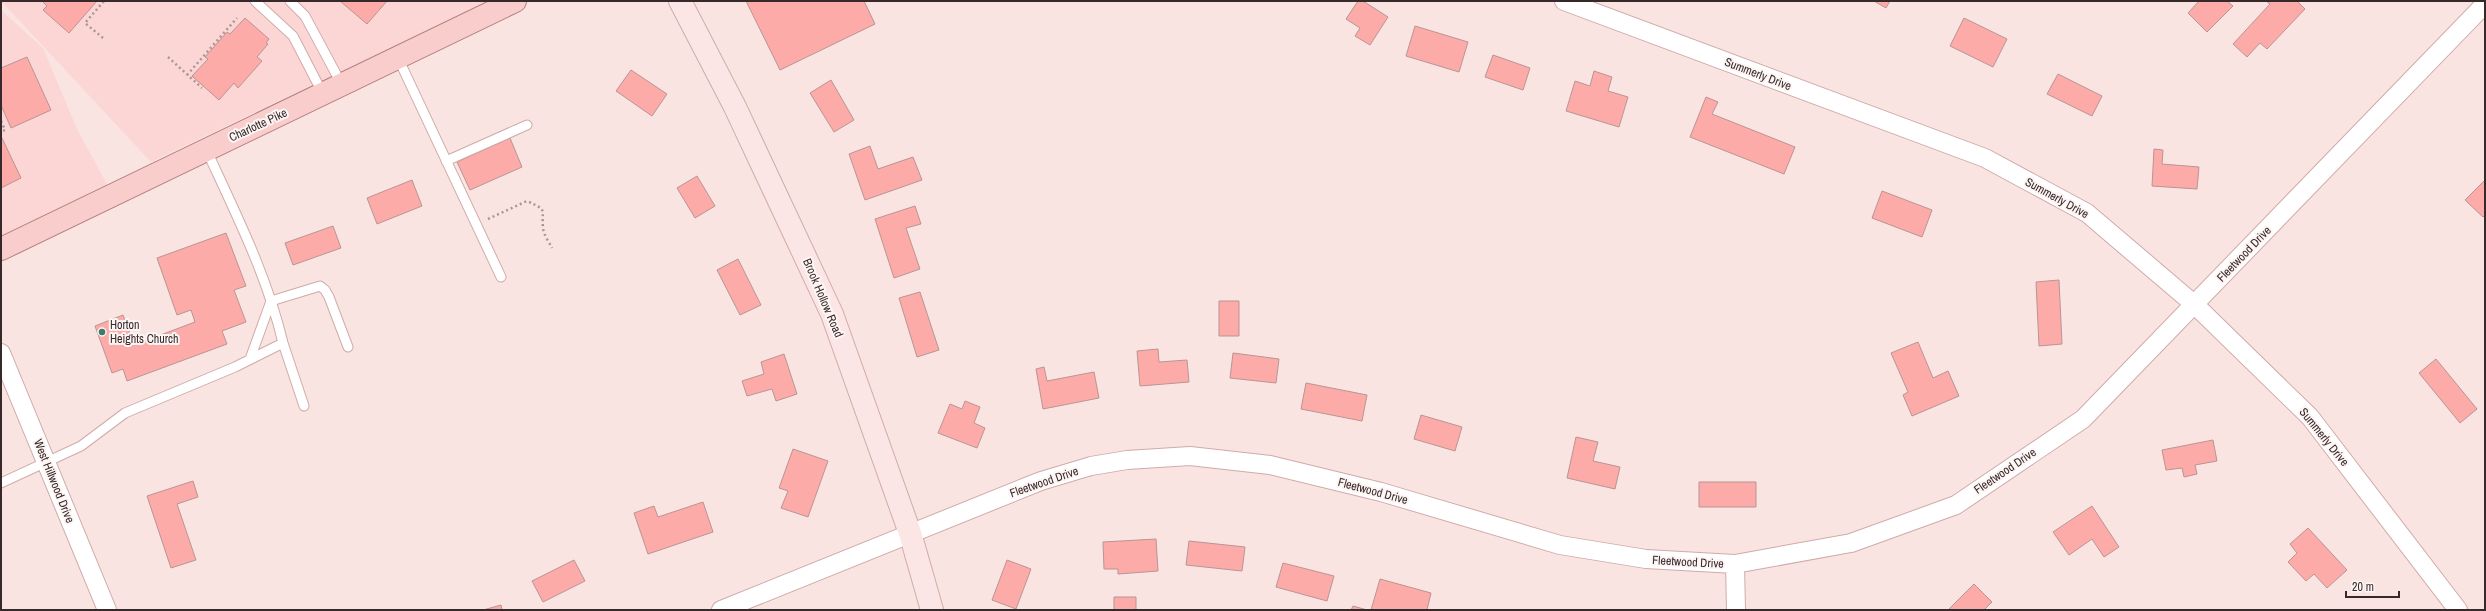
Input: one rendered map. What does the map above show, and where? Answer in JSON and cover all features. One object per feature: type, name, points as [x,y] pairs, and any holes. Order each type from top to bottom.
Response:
[{"type":"main road","name":"Charlotte Pike","points":[[1,248],[206,149],[333,90],[515,1]]},
{"type":"street","name":"Brook Hollow Road","points":[[680,1],[735,108],[832,314],[910,533],[932,610]]},
{"type":"street","name":"Summerly Drive","points":[[1564,1],[1985,158],[2087,213],[2195,304],[2310,417],[2458,610]]},
{"type":"street","name":"Fleetwood Drive","points":[[721,610],[1041,481],[1091,466],[1127,460],[1190,456],[1270,465],[1380,492],[1560,545],[1646,560],[1735,564],[1850,543],[1956,505],[2083,419],[2485,4]]},
{"type":"street","name":"West Hillwood Drive","points":[[1,352],[107,610]]},
{"type":"street","points":[[1735,564],[1736,610]]},
{"type":"lane","points":[[255,1],[293,36],[333,90]]},
{"type":"lane","points":[[290,1],[305,16],[333,90]]},
{"type":"lane","points":[[398,58],[501,277]]},
{"type":"lane","points":[[446,161],[527,125]]},
{"type":"lane","points":[[206,149],[257,263],[271,301],[304,406]]},
{"type":"lane","points":[[271,301],[320,286],[329,298],[348,347]]},
{"type":"lane","points":[[250,359],[271,301]]},
{"type":"lane","points":[[1,483],[81,446],[125,413],[250,359],[283,343]]},
{"type":"path","points":[[103,38],[85,23],[104,1]]},
{"type":"path","points":[[187,75],[236,18]]},
{"type":"path","points":[[168,57],[202,88]]},
{"type":"path","points":[[1,120],[5,130],[1,132]]},
{"type":"path","points":[[487,220],[527,201],[540,207],[544,214],[543,228],[552,248]]},
{"type":"shaded area","points":[[1,1],[488,1],[151,162]]},
{"type":"shaded area","points":[[1,10],[43,48],[77,129],[108,186],[1,236]]},
{"type":"building","points":[[42,1],[97,1],[69,33],[43,10],[47,6]]},
{"type":"building","points":[[340,1],[387,1],[367,24]]},
{"type":"building","points":[[746,1],[864,1],[875,24],[780,70]]},
{"type":"building","points":[[1358,1],[1363,1],[1388,17],[1370,45],[1355,36],[1360,28],[1346,19]]},
{"type":"building","points":[[1874,1],[1890,1],[1886,8]]},
{"type":"building","points":[[2199,1],[2227,1],[2233,6],[2207,32],[2188,13]]},
{"type":"building","points":[[2266,1],[2297,1],[2305,9],[2267,49],[2260,43],[2247,57],[2233,44],[2270,4]]},
{"type":"building","points":[[245,18],[269,39],[266,43],[268,44],[257,57],[262,61],[238,88],[234,83],[219,100],[192,76],[208,59],[205,57],[227,32],[230,34]]},
{"type":"building","points":[[1964,18],[2007,39],[1993,67],[1950,46]]},
{"type":"building","points":[[1415,26],[1468,42],[1459,72],[1406,56]]},
{"type":"building","points":[[1493,55],[1530,68],[1523,90],[1485,77]]},
{"type":"building","points":[[27,57],[51,110],[11,128],[1,105],[1,68]]},
{"type":"building","points":[[631,70],[667,94],[652,116],[616,91]]},
{"type":"building","points":[[1594,71],[1612,77],[1608,91],[1628,97],[1619,127],[1566,111],[1575,81],[1590,86]]},
{"type":"building","points":[[2058,74],[2102,96],[2092,116],[2047,94]]},
{"type":"building","points":[[831,80],[854,120],[834,132],[810,93]]},
{"type":"building","points":[[1706,97],[1718,102],[1712,114],[1795,147],[1784,174],[1690,137]]},
{"type":"building","points":[[1,136],[21,178],[1,188]]},
{"type":"building","points":[[510,138],[522,167],[470,190],[457,162]]},
{"type":"building","points":[[870,146],[878,169],[913,157],[922,180],[865,200],[849,154]]},
{"type":"building","points":[[2154,149],[2163,150],[2162,164],[2199,167],[2197,189],[2152,186]]},
{"type":"building","points":[[697,176],[715,206],[695,218],[677,188]]},
{"type":"building","points":[[412,180],[422,206],[377,224],[367,198]]},
{"type":"building","points":[[2485,180],[2485,215],[2483,217],[2465,200]]},
{"type":"building","points":[[1882,191],[1932,210],[1922,237],[1872,218]]},
{"type":"building","points":[[915,206],[921,224],[906,228],[920,269],[894,278],[875,219]]},
{"type":"building","points":[[333,226],[341,248],[293,265],[285,243]]},
{"type":"building","points":[[226,233],[246,286],[234,290],[246,322],[222,331],[227,344],[127,381],[123,369],[112,373],[95,326],[123,315],[134,345],[195,322],[191,310],[177,315],[157,258]]},
{"type":"building","points":[[738,259],[761,305],[740,315],[717,270]]},
{"type":"building","points":[[2059,280],[2062,344],[2039,346],[2036,282]]},
{"type":"building","points":[[920,292],[939,350],[917,357],[899,298]]},
{"type":"building","points":[[1219,301],[1239,301],[1239,336],[1219,336]]},
{"type":"building","points":[[1918,342],[1933,378],[1948,371],[1959,396],[1912,416],[1903,395],[1908,392],[1891,353]]},
{"type":"building","points":[[1158,349],[1159,362],[1187,360],[1189,382],[1140,386],[1137,351]]},
{"type":"building","points":[[1233,353],[1279,359],[1276,383],[1230,378]]},
{"type":"building","points":[[784,354],[797,394],[776,401],[772,389],[747,396],[742,381],[764,374],[761,362]]},
{"type":"building","points":[[2436,359],[2477,409],[2460,423],[2419,373]]},
{"type":"building","points":[[1044,367],[1047,381],[1094,372],[1099,398],[1043,409],[1036,369]]},
{"type":"building","points":[[1306,383],[1367,395],[1362,421],[1301,409]]},
{"type":"building","points":[[965,401],[980,407],[974,423],[985,428],[977,448],[938,433],[950,404],[962,409]]},
{"type":"building","points":[[1421,415],[1462,427],[1455,451],[1414,439]]},
{"type":"building","points":[[1576,437],[1598,442],[1593,461],[1620,467],[1615,489],[1567,478]]},
{"type":"building","points":[[2213,440],[2217,461],[2195,465],[2197,474],[2184,477],[2182,468],[2166,470],[2162,450]]},
{"type":"building","points":[[793,449],[828,461],[808,517],[781,508],[788,491],[779,488]]},
{"type":"building","points":[[193,481],[198,497],[177,504],[196,560],[171,568],[147,496]]},
{"type":"building","points":[[1699,482],[1756,482],[1756,507],[1699,507]]},
{"type":"building","points":[[703,502],[713,532],[648,554],[634,513],[654,506],[658,517]]},
{"type":"building","points":[[2092,506],[2119,547],[2104,557],[2092,539],[2069,555],[2053,532]]},
{"type":"building","points":[[2308,528],[2347,570],[2327,588],[2314,574],[2306,581],[2288,562],[2297,553],[2290,544]]},
{"type":"building","points":[[1156,539],[1158,571],[1118,574],[1118,569],[1104,569],[1103,542]]},
{"type":"building","points":[[1189,541],[1245,547],[1242,571],[1186,565]]},
{"type":"building","points":[[574,560],[585,581],[543,602],[532,581]]},
{"type":"building","points":[[1007,560],[1031,569],[1016,609],[992,600]]},
{"type":"building","points":[[1283,563],[1334,576],[1327,601],[1276,587]]},
{"type":"building","points":[[1380,579],[1431,593],[1427,610],[1371,610]]},
{"type":"building","points":[[1974,584],[1992,602],[1984,610],[1948,610]]},
{"type":"building","points":[[1114,597],[1136,597],[1136,610],[1114,610]]},
{"type":"building","points":[[501,605],[502,610],[483,610]]},
{"type":"building","points":[[1353,606],[1367,610],[1351,610]]},
{"type":"place","name":"Horton Heights Church","points":[[102,332]]}]
